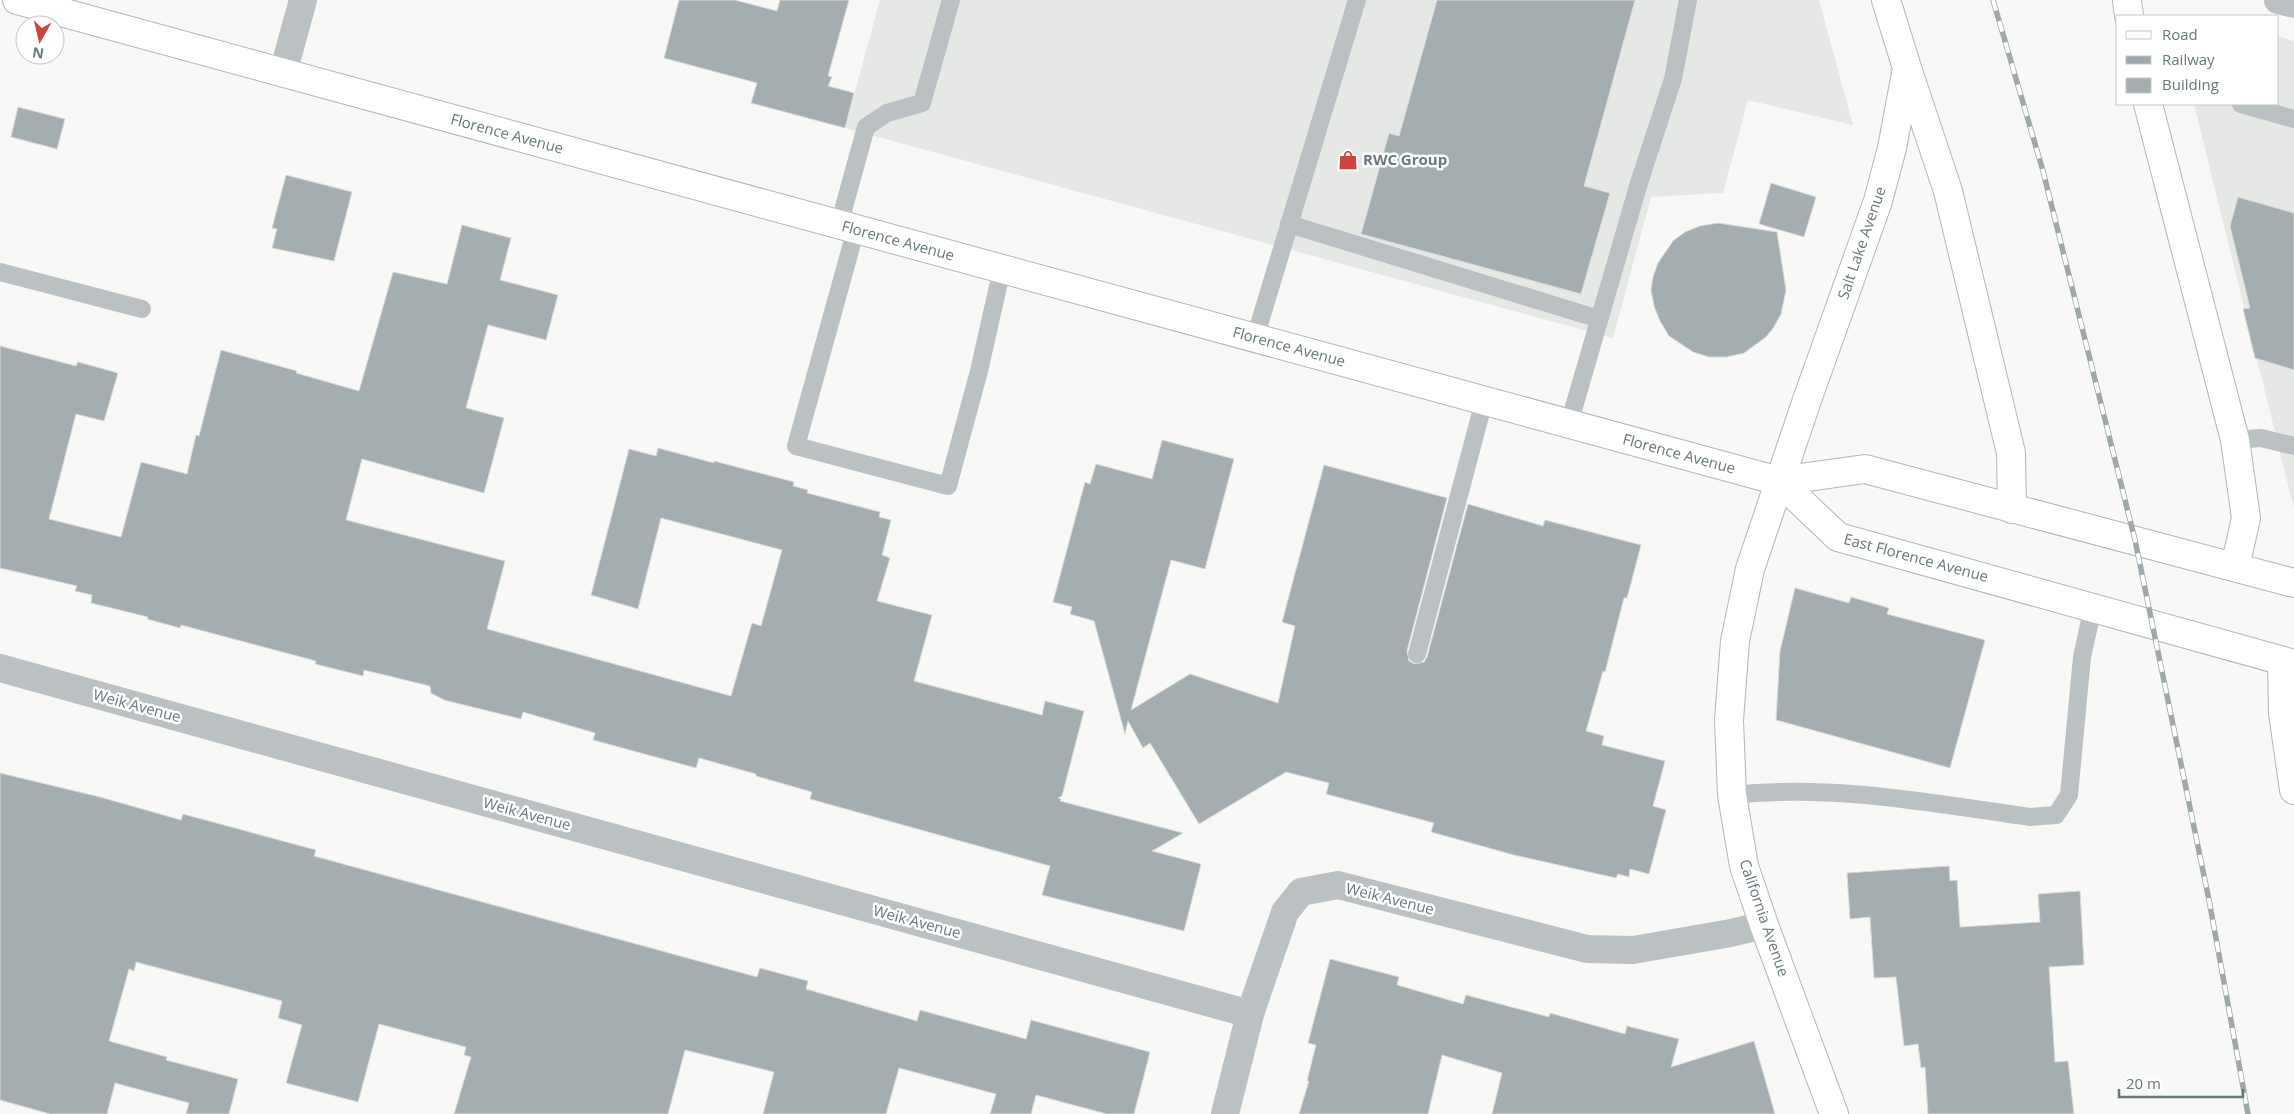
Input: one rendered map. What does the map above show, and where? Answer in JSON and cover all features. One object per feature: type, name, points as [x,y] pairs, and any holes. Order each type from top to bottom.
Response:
[{"type":"main road","name":"Florence Avenue","points":[[17,0],[1779,481]]},
{"type":"main road","name":"Salt Lake Avenue","points":[[1779,481],[1878,201],[1892,148],[1906,68],[1886,0]]},
{"type":"main road","points":[[2126,0],[2129,15]]},
{"type":"main road","points":[[1906,68],[1948,191],[1955,220],[2011,453],[2012,509]]},
{"type":"main road","points":[[2148,105],[2235,440],[2246,518],[2234,567]]},
{"type":"main road","points":[[1779,481],[1865,469],[2294,583]]},
{"type":"main road","name":"East Florence Avenue","points":[[1779,481],[1838,536],[2288,662]]},
{"type":"main road","name":"California Avenue","points":[[1779,481],[1750,569],[1735,641],[1729,720],[1732,795],[1744,866],[1834,1114]]},
{"type":"main road","points":[[2288,662],[2283,713],[2294,790]]},
{"type":"street","points":[[283,73],[303,0]]},
{"type":"street","points":[[2278,0],[2294,4]]},
{"type":"street","name":"Weik Avenue","points":[[0,668],[1250,1014],[1285,912],[1301,892],[1338,885],[1587,949],[1633,950],[1764,925]]},
{"type":"street","points":[[1225,1114],[1250,1014]]},
{"type":"lane","points":[[951,0],[922,103],[887,113],[866,127],[847,227],[796,446],[948,486],[979,371],[1002,269]]},
{"type":"lane","points":[[1255,338],[1357,0]]},
{"type":"lane","points":[[1568,424],[1639,183],[1673,79],[1688,0]]},
{"type":"lane","points":[[2245,105],[2294,119]]},
{"type":"lane","points":[[1289,224],[1599,319]]},
{"type":"lane","points":[[0,272],[142,309]]},
{"type":"lane","points":[[1417,654],[1484,401]]},
{"type":"lane","points":[[2235,440],[2261,438],[2294,446]]},
{"type":"lane","points":[[1732,795],[1773,791],[1851,793],[2030,817],[2056,815],[2069,796],[2082,657],[2093,607]]},
{"type":"shaded area","name":"RWC Group","points":[[880,0],[1819,0],[1853,125],[1748,100],[1723,193],[1651,197],[1613,338],[845,128]]},
{"type":"shaded area","points":[[2279,36],[2294,41],[2294,509],[2194,105],[2279,105]]},
{"type":"building","points":[[679,0],[735,0],[777,11],[780,0],[849,0],[828,76],[832,77],[828,86],[854,93],[845,128],[751,103],[757,83],[664,58]]},
{"type":"building","points":[[1437,0],[1635,0],[1584,186],[1610,193],[1581,294],[1361,234],[1389,133],[1399,136]]},
{"type":"building","points":[[18,107],[65,119],[57,149],[11,137]]},
{"type":"building","points":[[286,175],[352,192],[334,261],[272,248],[277,229],[272,228]]},
{"type":"building","points":[[1771,183],[1816,197],[1804,237],[1759,224]]},
{"type":"building","points":[[2238,197],[2294,213],[2294,370],[2255,358],[2243,309],[2250,308],[2230,226]]},
{"type":"building","points":[[1718,223],[1777,232],[1786,290],[1781,314],[1766,337],[1744,353],[1727,357],[1709,357],[1693,352],[1669,336],[1654,306],[1651,290],[1658,263],[1673,241],[1685,232],[1700,226]]},
{"type":"building","points":[[462,225],[511,238],[500,280],[558,295],[546,340],[488,325],[466,408],[504,418],[484,493],[362,459],[346,520],[505,561],[487,629],[731,696],[752,623],[761,626],[782,550],[661,518],[638,609],[591,595],[629,449],[656,456],[658,448],[714,463],[714,461],[794,482],[793,486],[808,490],[807,493],[880,512],[879,517],[891,520],[882,555],[890,558],[877,601],[932,615],[914,681],[1042,715],[1045,701],[1084,711],[1062,796],[1058,798],[1061,799],[1060,801],[1183,833],[1152,851],[1201,864],[1184,931],[1042,895],[1050,866],[810,799],[812,792],[756,776],[756,774],[699,758],[696,768],[593,740],[595,733],[523,712],[521,719],[444,700],[431,693],[430,686],[364,670],[363,676],[315,664],[316,661],[181,625],[180,628],[147,619],[148,617],[91,603],[92,595],[75,591],[77,586],[0,568],[0,346],[76,366],[78,362],[118,373],[104,421],[76,414],[49,519],[121,537],[141,462],[187,474],[196,435],[199,436],[221,350],[297,371],[296,373],[359,391],[393,272],[447,284]]},
{"type":"building","points":[[1162,440],[1234,459],[1205,569],[1171,560],[1131,710],[1190,674],[1278,703],[1295,626],[1282,622],[1324,465],[1447,498],[1407,651],[1409,661],[1415,664],[1424,662],[1427,657],[1468,504],[1543,526],[1545,520],[1641,545],[1627,598],[1624,598],[1605,672],[1603,671],[1586,731],[1604,736],[1602,745],[1665,761],[1653,806],[1666,810],[1649,874],[1630,869],[1629,877],[1618,874],[1616,878],[1514,855],[1431,832],[1434,823],[1326,794],[1329,783],[1286,772],[1199,824],[1150,743],[1143,748],[1128,721],[1125,734],[1094,621],[1070,614],[1072,607],[1053,602],[1085,482],[1090,484],[1096,464],[1152,479]]},
{"type":"building","points":[[1795,588],[1849,603],[1851,597],[1889,608],[1887,614],[1985,640],[1950,768],[1776,720],[1780,651]]},
{"type":"building","points":[[0,773],[100,797],[181,820],[183,814],[316,850],[314,856],[757,977],[760,968],[808,981],[806,989],[917,1021],[920,1010],[1026,1039],[1031,1020],[1150,1052],[1134,1114],[1107,1114],[1036,1095],[1031,1114],[990,1114],[996,1094],[899,1068],[886,1114],[763,1114],[774,1072],[685,1050],[668,1114],[454,1114],[471,1057],[464,1055],[466,1047],[379,1024],[358,1102],[286,1083],[302,1025],[278,1018],[282,1001],[136,962],[134,971],[129,969],[109,1041],[167,1057],[166,1060],[238,1079],[229,1114],[186,1114],[189,1103],[115,1083],[107,1114],[50,1114],[0,1100]]},
{"type":"building","points":[[1949,866],[1950,881],[1957,880],[1960,927],[2040,922],[2038,894],[2080,891],[2084,965],[2049,967],[2055,1062],[2068,1061],[2074,1114],[1928,1114],[1925,1067],[1921,1068],[1918,1044],[1904,1046],[1896,977],[1874,978],[1870,917],[1850,919],[1847,873]]},
{"type":"building","points":[[1330,959],[1399,977],[1397,985],[1463,1004],[1466,995],[1549,1017],[1550,1013],[1625,1034],[1627,1026],[1679,1039],[1671,1067],[1754,1041],[1775,1114],[1492,1114],[1502,1073],[1442,1055],[1428,1114],[1299,1114],[1309,1081],[1307,1081],[1316,1045],[1308,1043]]},
{"type":"railway","points":[[1993,0],[2043,171],[2135,540],[2209,900],[2248,1114]]},
{"type":"place","name":"RWC Group","points":[[1348,160]]}]
